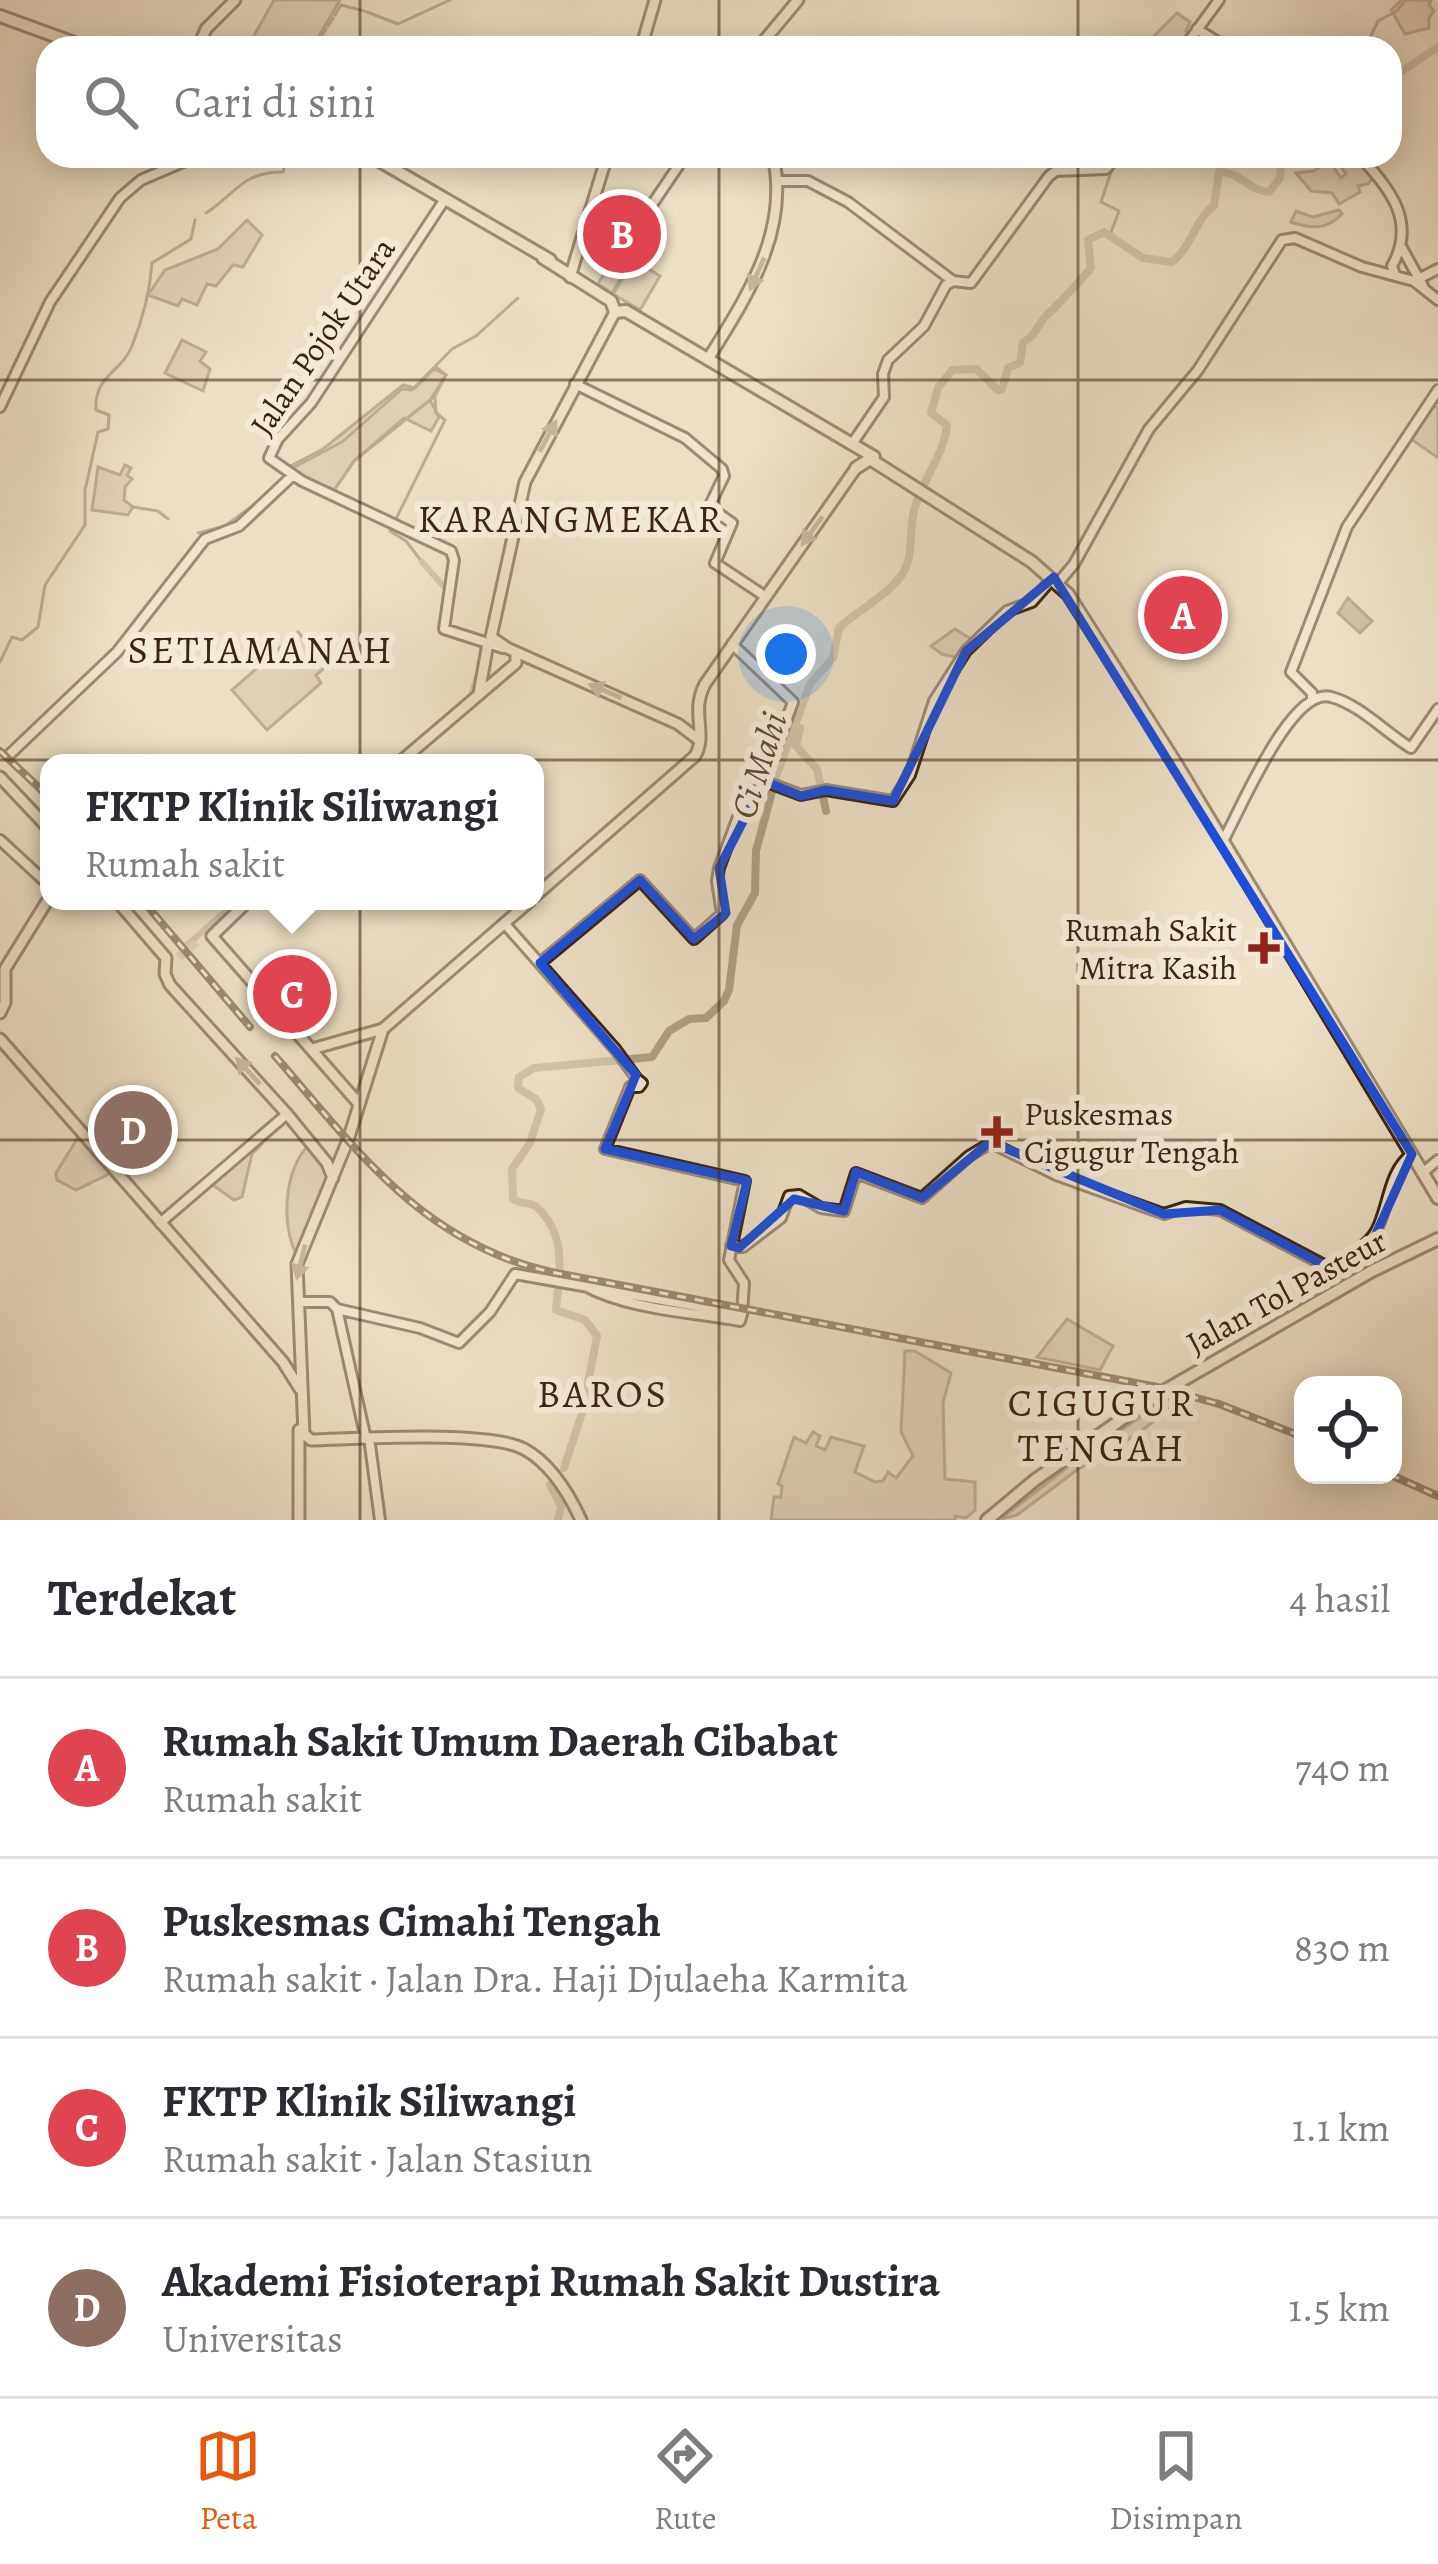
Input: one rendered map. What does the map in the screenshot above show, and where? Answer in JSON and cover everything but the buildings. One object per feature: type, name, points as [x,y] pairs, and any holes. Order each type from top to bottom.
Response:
[{"type":"highway","points":[[0,16],[54,36]]},
{"type":"highway","points":[[392,168],[736,375]]},
{"type":"highway","points":[[571,275],[614,303],[615,312],[626,310],[852,444],[1058,580],[1438,1193]]},
{"type":"highway","points":[[838,436],[861,454],[856,468]]},
{"type":"highway","points":[[856,468],[870,459],[922,489]]},
{"type":"highway","points":[[1296,964],[1438,1193]]},
{"type":"highway","name":"Jalan Tol Pasteur","points":[[987,1520],[1035,1480],[1155,1400],[1438,1242]]},
{"type":"highway","name":"Jalan Tol Pasteur","points":[[997,1520],[1155,1400]]},
{"type":"main road","points":[[203,36],[235,0]]},
{"type":"main road","points":[[644,36],[655,0]]},
{"type":"main road","points":[[768,36],[797,0]]},
{"type":"main road","points":[[571,275],[604,168]]},
{"type":"main road","points":[[710,356],[762,266],[774,218],[774,168]]},
{"type":"main road","points":[[615,312],[535,462],[518,504],[491,634],[512,651],[678,724],[697,738]]},
{"type":"main road","points":[[544,888],[691,761],[700,748],[694,719],[700,693],[764,594],[856,468]]},
{"type":"main road","points":[[479,694],[488,643]]},
{"type":"main road","points":[[411,754],[516,663],[512,651]]},
{"type":"main road","points":[[412,754],[531,659]]},
{"type":"main road","points":[[678,724],[694,719]]},
{"type":"main road","points":[[691,761],[712,754]]},
{"type":"main road","points":[[0,777],[40,820]]},
{"type":"main road","points":[[3,1005],[5,969],[42,910]]},
{"type":"main road","points":[[126,910],[173,959],[167,980],[287,1114],[327,1163],[333,1178]]},
{"type":"main road","points":[[200,939],[234,910]]},
{"type":"main road","points":[[235,910],[212,933],[359,1104]]},
{"type":"main road","points":[[312,1049],[378,1033],[519,910]]},
{"type":"main road","points":[[298,1520],[302,1440],[297,1264],[340,1162],[378,1033]]},
{"type":"main road","points":[[0,1039],[159,1224],[298,1374]]},
{"type":"main road","points":[[327,1163],[340,1162]]},
{"type":"main road","points":[[279,1358],[290,1359],[300,1352]]},
{"type":"main road","points":[[302,1440],[368,1442]]},
{"type":"main road","points":[[302,1440],[506,1443],[528,1452],[556,1478],[578,1520]]},
{"type":"street","points":[[1192,36],[1219,0]]},
{"type":"street","points":[[1196,30],[1205,36]]},
{"type":"street","points":[[0,407],[50,302],[122,195],[168,168]]},
{"type":"street","points":[[587,228],[624,246],[677,168]]},
{"type":"street","points":[[777,181],[803,179],[848,202],[953,280],[970,283],[1049,176],[1058,171],[1107,168]]},
{"type":"street","points":[[1371,168],[1403,223],[1401,247],[1384,275]]},
{"type":"street","name":"Jalan Pojok Utara","points":[[292,476],[269,458],[278,439],[320,390],[446,198]]},
{"type":"street","points":[[770,783],[801,795],[821,791],[893,802],[910,775],[934,701],[960,659],[1007,611],[1028,606],[1058,580],[1149,429],[1198,370],[1280,242],[1295,238],[1384,275],[1419,282],[1438,268]]},
{"type":"street","points":[[1401,247],[1419,282],[1438,300]]},
{"type":"street","points":[[1394,261],[1411,262]]},
{"type":"street","points":[[1394,261],[1393,272],[1401,278]]},
{"type":"street","points":[[1401,278],[1411,274],[1411,262]]},
{"type":"street","points":[[852,444],[884,397],[888,360],[924,326],[953,280]]},
{"type":"street","points":[[575,384],[686,438],[722,469],[724,476],[709,506],[732,524],[715,563],[764,594]]},
{"type":"street","points":[[1312,700],[1312,693],[1291,672],[1344,532],[1438,390]]},
{"type":"street","points":[[9,755],[117,652],[206,539],[239,526],[292,476],[454,555],[444,630],[512,651]]},
{"type":"street","points":[[540,963],[640,880],[694,939],[722,914],[718,871],[738,818],[770,783],[792,699],[727,648]]},
{"type":"street","points":[[1223,841],[1286,725],[1312,700],[1333,698],[1411,748],[1438,709]]},
{"type":"street","points":[[0,841],[40,877]]},
{"type":"street","points":[[337,1310],[416,1327],[458,1343],[485,1318],[515,1274],[742,1313],[745,1283],[730,1263],[745,1181],[605,1149],[635,1082],[622,1057],[504,923]]},
{"type":"street","points":[[159,1224],[287,1114]]},
{"type":"street","points":[[731,1246],[741,1248],[782,1218],[789,1196],[844,1211],[856,1173],[919,1199],[969,1156],[994,1144],[1056,1175],[1164,1214],[1183,1207],[1237,1216],[1339,1274],[1352,1252],[1375,1236],[1401,1163],[1412,1154]]},
{"type":"street","points":[[1426,1170],[1438,1160]]},
{"type":"street","points":[[297,1303],[330,1302],[337,1310],[368,1442],[380,1520]]},
{"type":"highlighted area","points":[[1054,577],[1412,1154],[1375,1236],[1339,1273],[1220,1210],[1164,1214],[990,1142],[922,1198],[856,1172],[844,1211],[794,1199],[739,1248],[731,1246],[747,1181],[605,1149],[636,1075],[540,963],[640,880],[694,939],[726,913],[719,868],[764,781],[801,796],[826,790],[893,801],[966,651]]},
{"type":"shaded area","points":[[274,0],[340,0],[319,36],[254,36]]},
{"type":"shaded area","points":[[1402,0],[1431,0],[1434,11],[1429,28],[1405,34],[1391,10]]},
{"type":"shaded area","points":[[1177,13],[1190,22],[1187,36],[1154,36]]},
{"type":"shaded area","points":[[1334,168],[1341,178],[1346,174],[1342,168],[1366,168],[1374,176],[1368,184],[1358,186],[1360,192],[1339,204],[1332,193],[1311,191],[1296,173]]},
{"type":"shaded area","points":[[1339,210],[1342,214],[1325,225],[1291,222],[1296,211],[1313,217]]},
{"type":"shaded area","points":[[247,220],[262,235],[243,267],[233,265],[216,286],[207,284],[197,305],[182,299],[178,306],[148,295],[165,270],[218,249]]},
{"type":"shaded area","points":[[618,251],[632,259],[612,293],[598,284]]},
{"type":"shaded area","points":[[634,260],[660,276],[640,310],[613,294]]},
{"type":"shaded area","points":[[182,340],[206,352],[200,361],[210,369],[203,391],[165,373]]},
{"type":"shaded area","points":[[434,369],[446,375],[430,400],[439,417],[431,431],[404,418],[354,461],[333,492],[285,469],[323,449],[403,385],[415,388]]},
{"type":"shaded area","points":[[1431,404],[1438,408],[1438,458],[1410,438]]},
{"type":"shaded area","points":[[125,465],[131,468],[127,475],[132,479],[125,487],[124,500],[133,507],[128,515],[92,510],[98,467],[120,475]]},
{"type":"shaded area","points":[[1348,598],[1372,621],[1360,633],[1338,613]]},
{"type":"shaded area","points":[[955,629],[974,641],[960,658],[931,646]]},
{"type":"shaded area","points":[[298,632],[328,665],[316,675],[321,683],[267,730],[232,690]]},
{"type":"shaded area","points":[[80,1134],[113,1172],[76,1190],[57,1180],[56,1173]]},
{"type":"shaded area","points":[[258,1141],[262,1144],[252,1154],[242,1197],[234,1200],[210,1183]]},
{"type":"shaded area","points":[[309,1145],[330,1171],[298,1257],[289,1230],[287,1199],[294,1168]]},
{"type":"shaded area","points":[[1067,1319],[1113,1346],[1100,1370],[1037,1357]]},
{"type":"shaded area","points":[[905,1351],[915,1351],[951,1373],[943,1403],[945,1479],[975,1482],[975,1510],[955,1520],[771,1520],[794,1437],[806,1443],[813,1432],[820,1436],[816,1446],[825,1450],[831,1437],[864,1446],[855,1472],[875,1482],[883,1481],[888,1472],[896,1478],[913,1456],[901,1432]]},
{"type":"shaded area","points":[[1167,1399],[1177,1402],[1139,1433],[1077,1470],[1017,1515],[1001,1519],[1070,1465]]},
{"type":"waterway","points":[[367,12],[398,24],[450,0]]},
{"type":"waterway","points":[[1371,36],[1378,21],[1406,0]]},
{"type":"waterway","points":[[335,15],[341,5],[364,11]]},
{"type":"waterway","points":[[328,26],[333,18]]},
{"type":"waterway","points":[[322,36],[326,29]]},
{"type":"waterway","name":"Ci Mahi","points":[[1402,71],[1438,47]]},
{"type":"waterway","points":[[206,213],[248,180],[284,168]]},
{"type":"waterway","name":"Ci Mahi","points":[[564,1468],[583,1410],[597,1336],[585,1320],[556,1310],[560,1258],[554,1233],[536,1206],[513,1199],[512,1169],[530,1143],[541,1109],[536,1099],[518,1088],[519,1077],[534,1068],[652,1057],[669,1031],[689,1019],[706,1018],[724,1001],[737,925],[755,893],[756,851],[776,777],[810,684],[833,658],[839,628],[890,588],[907,565],[914,511],[947,425],[931,413],[938,388],[952,370],[976,369],[1002,389],[1008,368],[1020,363],[1023,342],[1091,268],[1088,240],[1104,232],[1143,258],[1172,262],[1214,206],[1219,172],[1269,192],[1280,178],[1280,168]]},
{"type":"waterway","points":[[1110,235],[1119,211],[1101,202],[1112,169]]},
{"type":"waterway","points":[[0,662],[12,637],[22,640],[38,627],[45,585],[85,525],[85,490],[98,432],[108,429],[109,415],[96,410],[99,389],[132,346],[152,263],[191,239],[195,220]]},
{"type":"waterway","points":[[289,470],[342,442],[402,389],[412,390],[452,349],[476,336],[518,298]]},
{"type":"waterway","points":[[334,490],[354,461],[435,396],[446,375],[436,367]]},
{"type":"waterway","points":[[422,562],[406,541],[390,531],[445,420],[436,413],[435,398]]},
{"type":"waterway","points":[[222,528],[255,504]]},
{"type":"waterway","points":[[133,507],[158,511],[168,519]]},
{"type":"waterway","points":[[198,533],[218,528]]},
{"type":"waterway","points":[[422,562],[446,589],[446,597]]},
{"type":"waterway","points":[[470,698],[479,671]]},
{"type":"waterway","points":[[402,754],[437,725]]},
{"type":"waterway","points":[[800,728],[796,746],[817,769],[826,811]]},
{"type":"waterway","points":[[187,945],[227,910]]},
{"type":"waterway","name":"Ci Mahi","points":[[550,1485],[561,1506],[558,1520]]},
{"type":"tunnel","points":[[179,957],[200,939]]},
{"type":"railway","points":[[0,751],[40,789]]},
{"type":"railway","points":[[151,910],[250,1027]]},
{"type":"railway","points":[[275,1056],[395,1188],[465,1239],[505,1258],[551,1272],[1157,1387],[1219,1404],[1294,1433]]},
{"type":"railway","points":[[1402,1480],[1438,1496]]},
{"type":"place","name":"Puskesmas Cimahi Tengah","points":[[622,234]]},
{"type":"place","name":"Rumah Sakit Umum Daerah Cibabat","points":[[1183,615]]},
{"type":"place","name":"Rumah Sakit Mitra Kasih","points":[[1264,948]]},
{"type":"place","name":"FKTP Klinik Siliwangi","points":[[292,994]]},
{"type":"place","name":"Akademi Fisioterapi Rumah Sakit Dustira","points":[[133,1130]]},
{"type":"place","name":"Puskesmas Cigugur Tengah","points":[[997,1132]]},
{"type":"district","name":"KARANGMEKAR","points":[[571,518]]},
{"type":"district","name":"SETIAMANAH","points":[[261,649]]},
{"type":"district","name":"BAROS","points":[[603,1393]]},
{"type":"district","name":"CIGUGUR TENGAH","points":[[1102,1424]]}]
